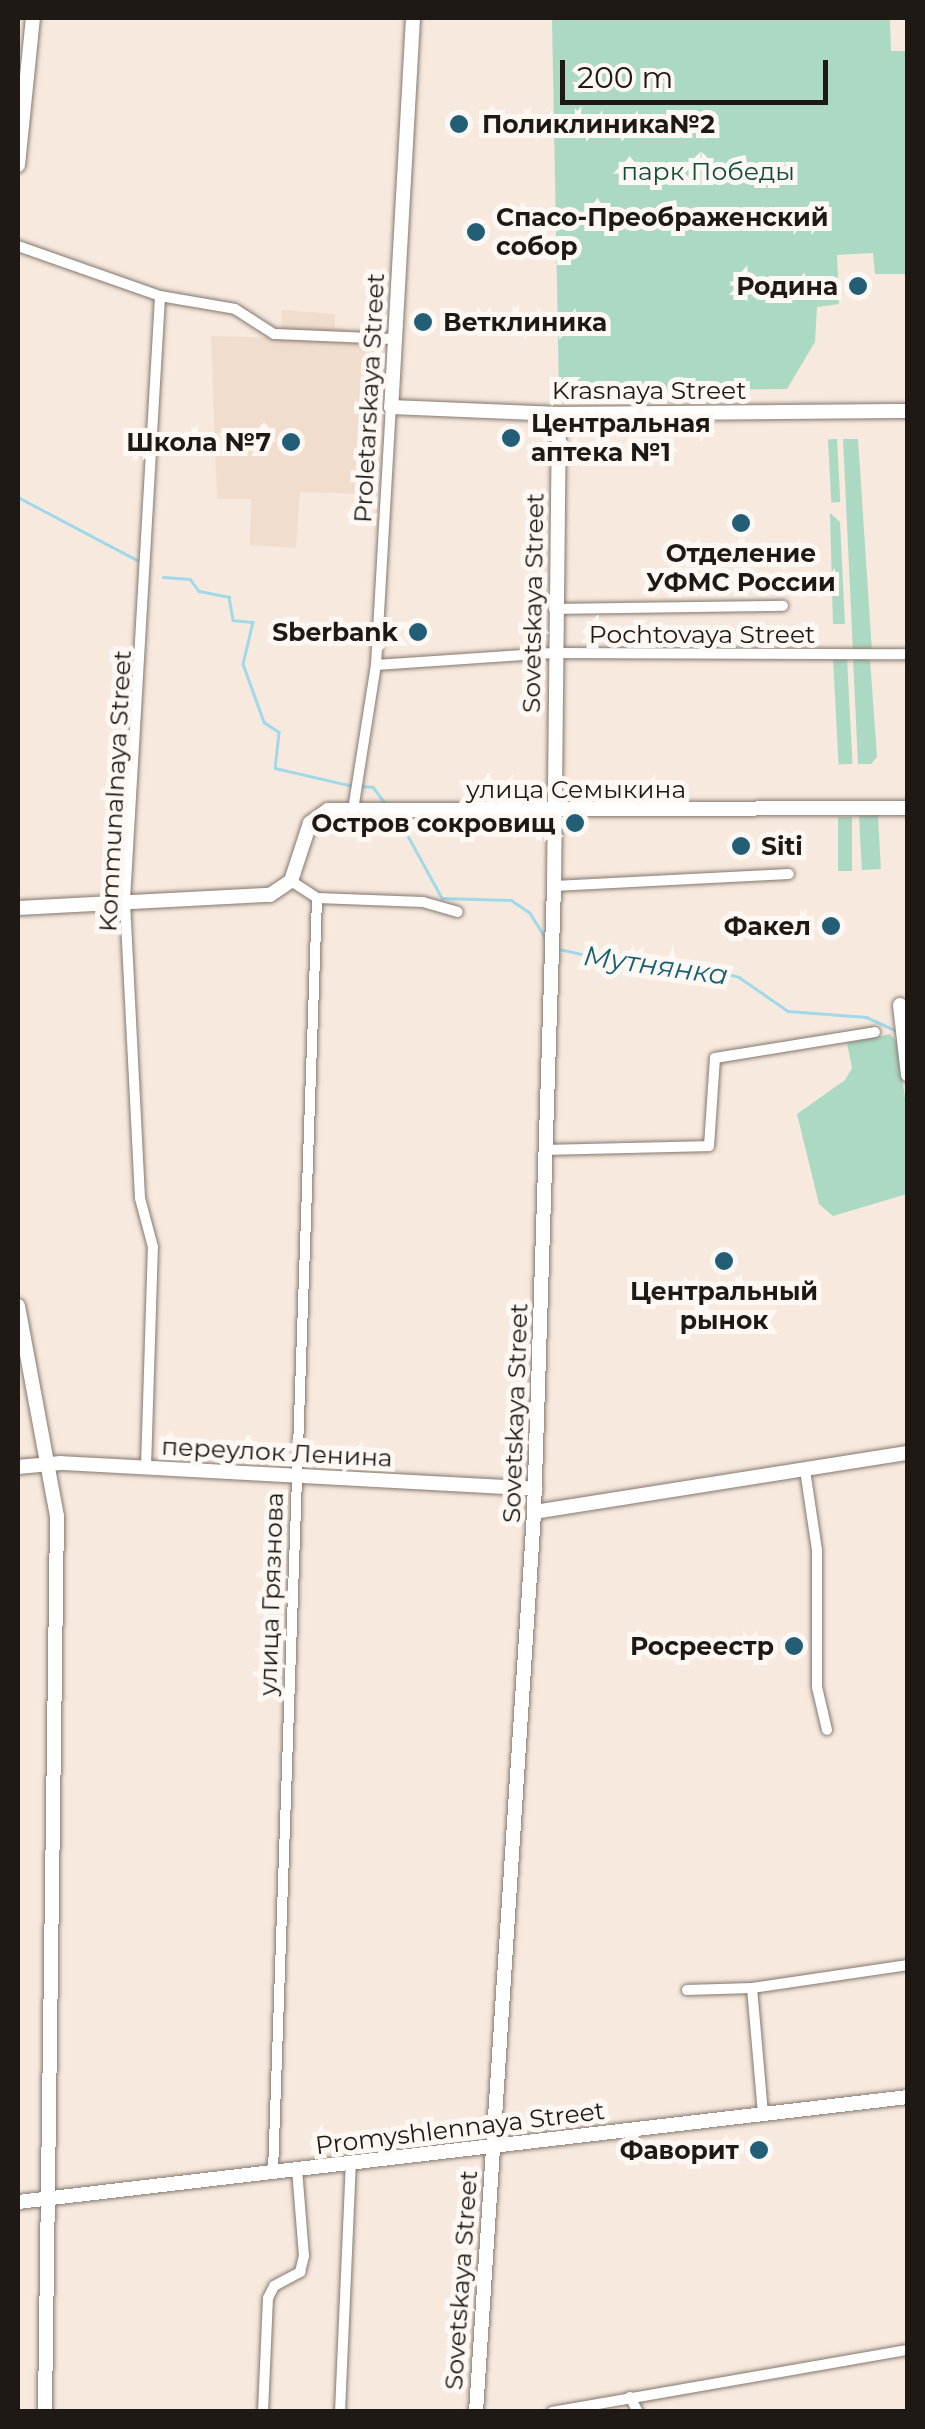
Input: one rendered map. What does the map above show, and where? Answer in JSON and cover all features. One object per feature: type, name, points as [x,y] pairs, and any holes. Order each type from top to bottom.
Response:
[{"type":"street","points":[[18,165],[32,18]]},
{"type":"street","name":"Proletarskaya Street","points":[[353,810],[376,665],[414,18]]},
{"type":"street","points":[[18,246],[160,296],[235,309],[274,334],[394,340]]},
{"type":"street","name":"Kommunalnaya Street","points":[[146,1467],[153,1247],[140,1198],[125,900],[160,296]]},
{"type":"street","name":"Krasnaya Street","points":[[391,407],[559,414],[908,412]]},
{"type":"street","name":"Sovetskaya Street","points":[[476,2412],[535,1489],[553,935],[553,653],[559,414]]},
{"type":"street","points":[[554,609],[784,606]]},
{"type":"street","name":"Pochtovaya Street","points":[[376,665],[553,653],[908,654]]},
{"type":"street","name":"улица Семыкина","points":[[291,880],[310,822],[328,810],[552,814],[908,808]]},
{"type":"street","points":[[554,886],[789,874]]},
{"type":"street","points":[[18,908],[270,895],[291,880],[317,898],[423,902],[458,912]]},
{"type":"street","name":"улица Грязнова","points":[[273,2172],[317,898]]},
{"type":"street","points":[[900,1005],[908,1075]]},
{"type":"street","points":[[547,1150],[709,1146],[714,1058],[875,1032]]},
{"type":"street","points":[[18,1306],[50,1466],[58,1624],[46,2412]]},
{"type":"street","points":[[534,1512],[908,1453]]},
{"type":"street","name":"переулок Ленина","points":[[18,1466],[146,1467],[535,1489]]},
{"type":"street","points":[[805,1470],[818,1550],[817,1687],[827,1730]]},
{"type":"street","points":[[686,1990],[752,1988],[908,1965]]},
{"type":"street","points":[[752,1988],[763,2114]]},
{"type":"street","name":"Promyshlennaya Street","points":[[18,2202],[908,2097]]},
{"type":"street","points":[[340,2412],[351,2162]]},
{"type":"street","points":[[263,2412],[268,2298],[274,2286],[300,2272],[304,2256],[297,2169]]},
{"type":"street","points":[[552,2412],[908,2350]]},
{"type":"street","points":[[630,2397],[638,2412]]},
{"type":"shaded area","name":"Школа №7","points":[[282,310],[335,314],[335,328],[375,332],[365,494],[300,492],[296,548],[250,545],[251,499],[217,499],[211,336],[281,338]]},
{"type":"green space","name":"парк Победы","points":[[552,18],[890,20],[891,51],[907,51],[907,274],[875,274],[873,253],[837,255],[839,304],[817,307],[815,342],[787,389],[559,391]]},
{"type":"green space","points":[[828,439],[837,439],[840,502],[831,502]]},
{"type":"green space","points":[[843,439],[858,439],[872,651],[853,652]]},
{"type":"green space","points":[[830,513],[840,522],[845,624],[833,624]]},
{"type":"green space","points":[[847,658],[853,764],[839,765],[833,659]]},
{"type":"green space","points":[[853,658],[870,659],[877,757],[871,764],[858,764]]},
{"type":"green space","points":[[878,815],[881,869],[862,870],[859,816]]},
{"type":"green space","points":[[838,817],[852,817],[852,871],[838,871]]},
{"type":"green space","points":[[890,1034],[897,1042],[907,1112],[907,1194],[833,1216],[819,1204],[797,1114],[845,1080],[852,1068],[847,1043]]},
{"type":"waterway","name":"Мутнянка","points":[[18,497],[137,560]]},
{"type":"waterway","name":"Мутнянка","points":[[163,577],[190,579],[199,591],[229,597],[233,620],[253,622],[243,664],[264,722],[279,732],[275,768],[353,786]]},
{"type":"waterway","name":"Мутнянка","points":[[361,786],[373,787],[385,803]]},
{"type":"waterway","name":"Мутнянка","points":[[397,816],[442,898],[511,900],[530,913],[548,942]]},
{"type":"waterway","name":"Мутнянка","points":[[559,949],[662,972],[702,967],[739,977],[788,1011],[866,1017],[897,1031]]},
{"type":"place","name":"Поликлиника№2","points":[[459,124]]},
{"type":"place","name":"Спасо-Преображенский собор","points":[[476,232]]},
{"type":"place","name":"Родина","points":[[858,286]]},
{"type":"place","name":"Ветклиника","points":[[423,322]]},
{"type":"place","name":"Центральная аптека №1","points":[[511,438]]},
{"type":"place","name":"Школа №7","points":[[291,442]]},
{"type":"place","name":"Отделение УФМС России","points":[[741,523]]},
{"type":"place","name":"Sberbank","points":[[418,632]]},
{"type":"place","name":"Остров сокровищ","points":[[575,823]]},
{"type":"place","name":"Siti","points":[[741,846]]},
{"type":"place","name":"Факел","points":[[831,926]]},
{"type":"place","name":"Центральный рынок","points":[[724,1261]]},
{"type":"place","name":"Росреестр","points":[[794,1646]]},
{"type":"place","name":"Фаворит","points":[[759,2150]]}]
